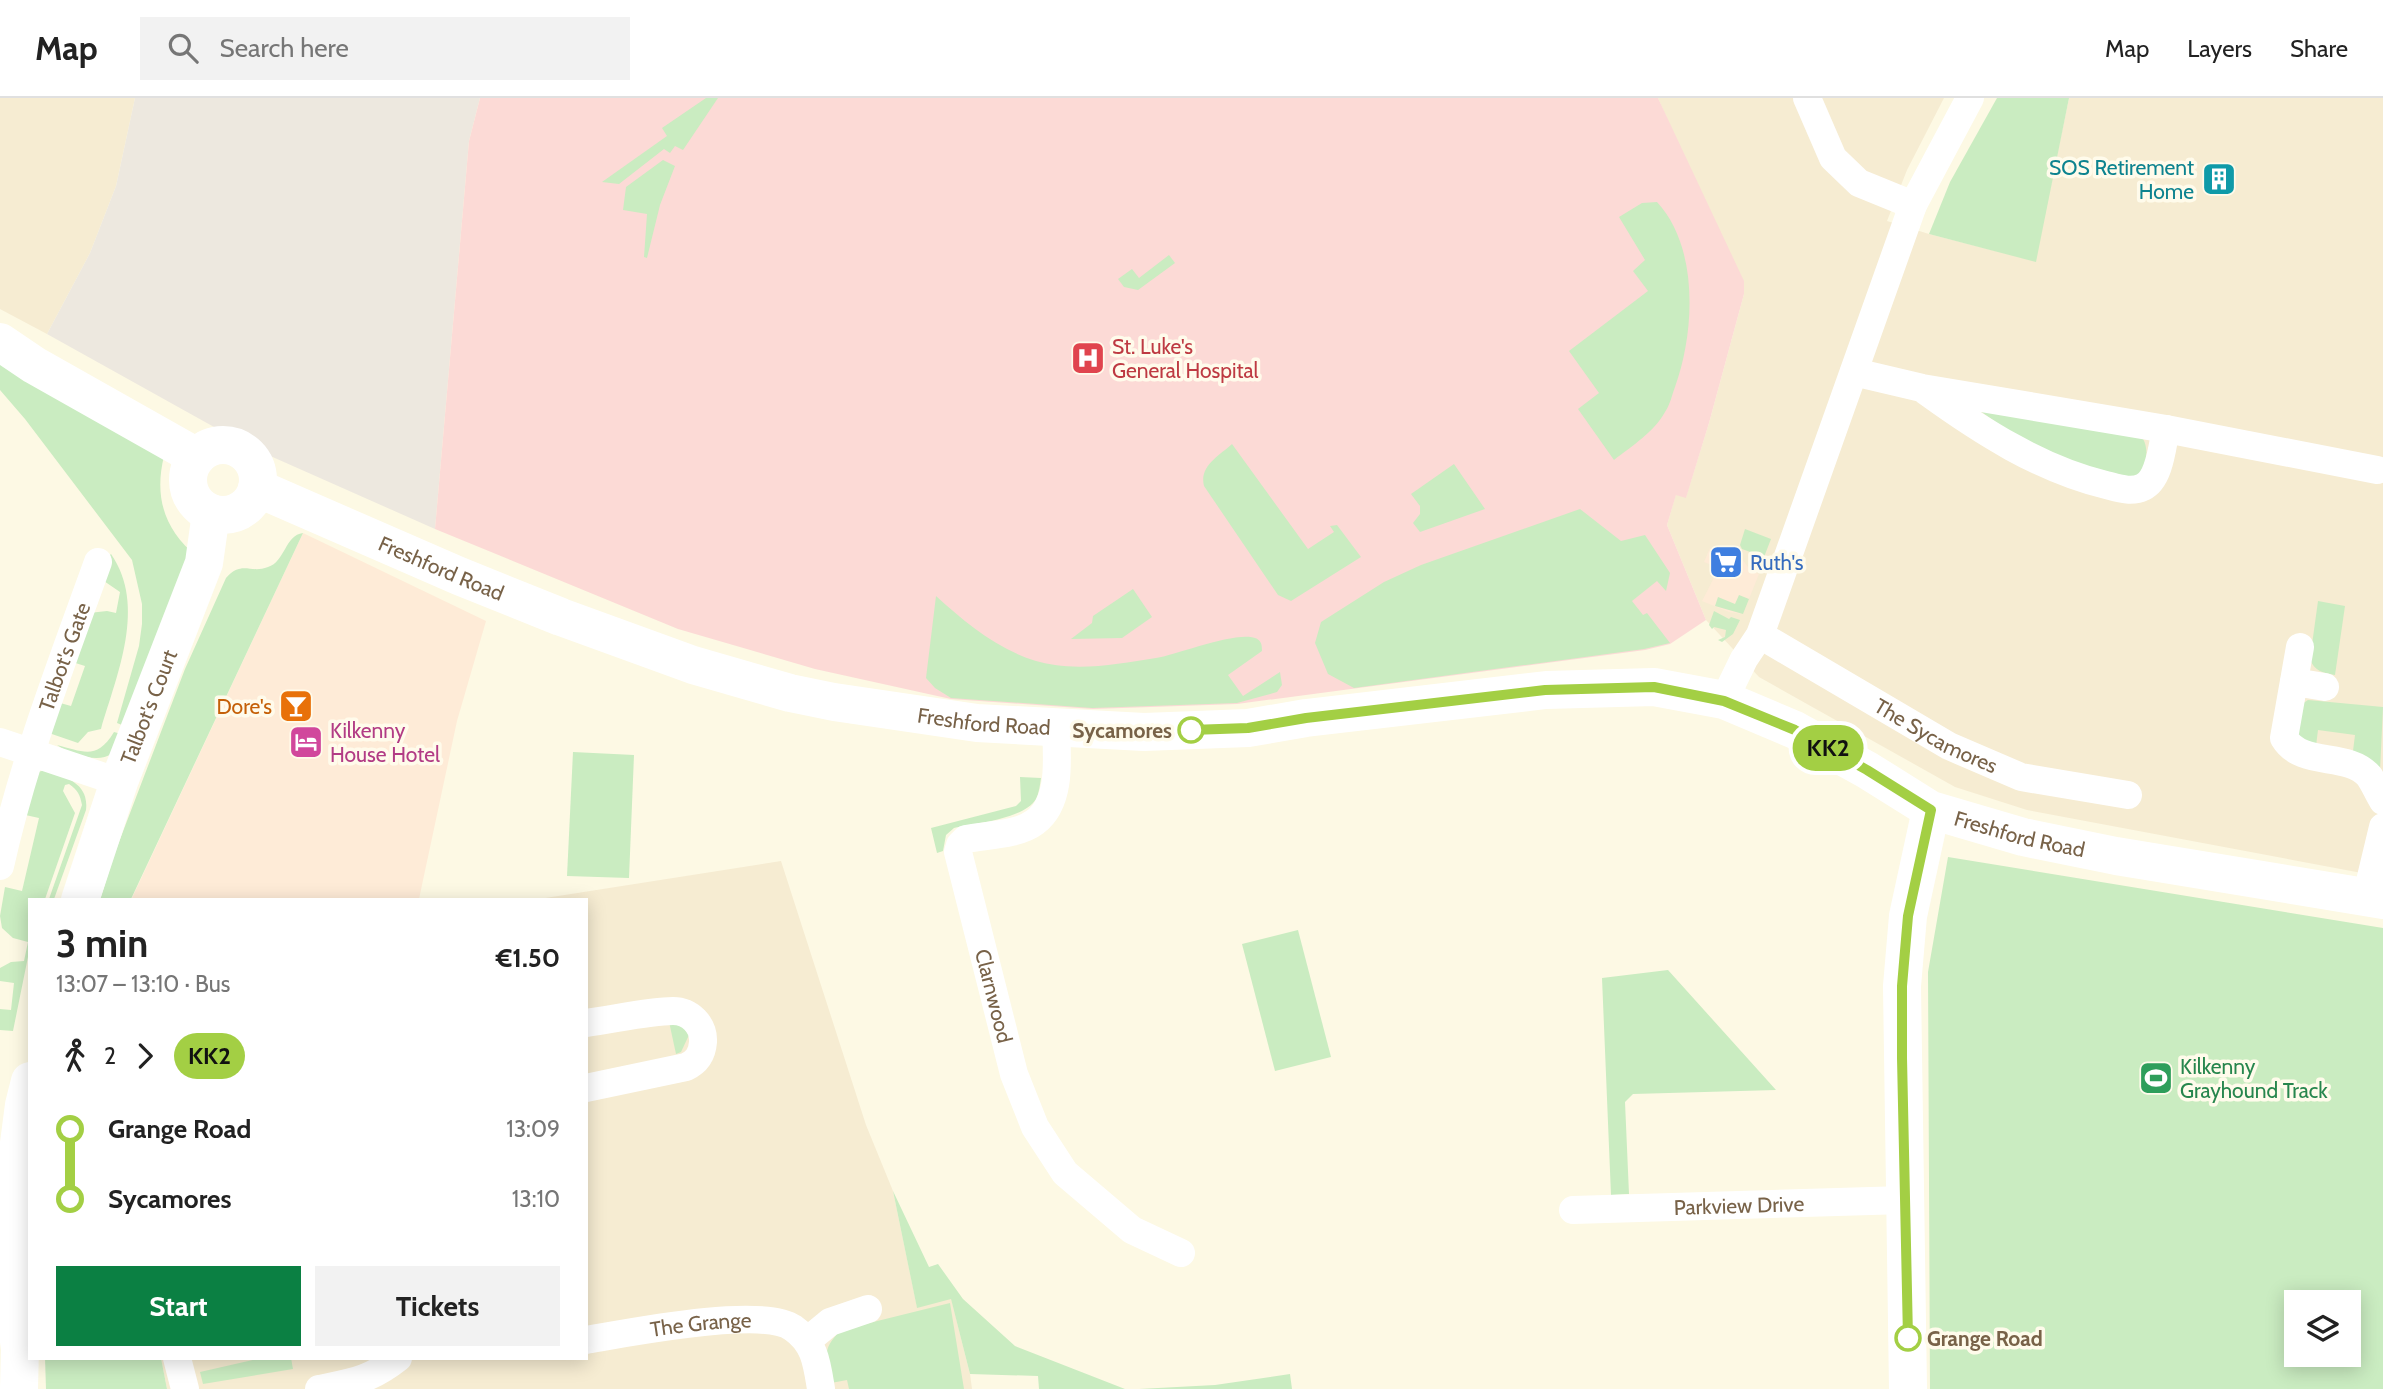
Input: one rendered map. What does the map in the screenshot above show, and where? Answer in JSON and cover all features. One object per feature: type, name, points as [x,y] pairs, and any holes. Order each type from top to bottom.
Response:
[{"type":"main road","points":[[0,342],[34,365],[197,457]]},
{"type":"main road","points":[[219,445],[228,445],[243,451],[257,472],[257,488],[249,503],[236,513],[219,515],[197,503],[190,488],[190,472],[197,457],[219,445]]},
{"type":"main road","name":"Freshford Road","points":[[257,488],[484,587],[693,665],[790,693],[834,702],[977,723],[1144,732],[1248,728],[1306,718],[1533,691],[1654,687],[1724,701],[1795,730],[1931,810],[2023,837],[2102,853],[2374,899]]},
{"type":"main road","name":"Talbot's Court","points":[[81,898],[119,782],[204,563],[211,513]]},
{"type":"main road","points":[[1909,1389],[1902,986],[1908,916],[1931,810]]},
{"type":"main road","points":[[19,1389],[20,1349],[14,1302],[15,1174],[28,1089]]},
{"type":"street","points":[[1807,98],[1833,158],[1859,183],[1913,205]]},
{"type":"street","points":[[1724,701],[1744,659],[1760,635],[1913,205],[1969,98]]},
{"type":"street","points":[[1854,372],[1922,388],[2166,429],[2377,470]]},
{"type":"street","points":[[1922,388],[1964,419],[2026,455],[2080,479],[2129,490],[2143,487],[2154,478],[2166,429]]},
{"type":"street","name":"Talbot's Gate","points":[[0,866],[13,806],[98,562]]},
{"type":"street","name":"The Sycamores","points":[[1760,635],[1949,746],[2021,777],[2128,795]]},
{"type":"street","points":[[2300,647],[2284,738],[2290,747],[2303,754],[2349,764],[2367,774],[2383,801]]},
{"type":"street","points":[[2294,682],[2325,687]]},
{"type":"street","name":"Clarnwood","points":[[1056,728],[1057,769],[1045,811],[1035,822],[1017,830],[966,839],[958,852],[1014,1074],[1035,1127],[1065,1174],[1132,1230],[1181,1253]]},
{"type":"street","points":[[0,742],[119,782]]},
{"type":"street","points":[[2374,899],[2383,827]]},
{"type":"street","points":[[588,1023],[674,1011],[698,1023],[703,1036],[702,1052],[695,1063],[686,1068],[588,1088]]},
{"type":"street","name":"Parkview Drive","points":[[1573,1210],[1905,1200]]},
{"type":"street","points":[[821,1389],[816,1356],[807,1341],[830,1322],[868,1309]]},
{"type":"street","name":"The Grange","points":[[588,1340],[749,1318],[775,1320],[792,1327],[807,1341]]},
{"type":"street","points":[[178,1360],[185,1389]]},
{"type":"street","points":[[319,1389],[380,1373],[396,1360]]},
{"type":"shaded area","points":[[0,98],[135,98],[116,186],[90,253],[47,334],[0,309]]},
{"type":"shaded area","points":[[135,98],[480,98],[469,141],[435,529],[250,447],[47,334],[90,253],[116,186]]},
{"type":"shaded area","name":"St. Luke's General Hospital","points":[[480,98],[1658,98],[1744,281],[1744,294],[1686,498],[1676,495],[1667,525],[1706,620],[1670,644],[1645,650],[1237,704],[1093,709],[951,699],[815,669],[678,629],[435,529],[469,141]]},
{"type":"shaded area","points":[[1658,98],[1944,98],[1907,170],[1887,221],[2035,261],[2069,98],[2383,98],[2383,877],[2027,810],[1955,787],[1759,677],[1706,620],[1667,525],[1676,494],[1686,497],[1744,294]]},
{"type":"shaded area","points":[[303,533],[486,621],[457,721],[419,898],[132,898]]},
{"type":"shaded area","points":[[1710,548],[1742,559],[1751,571],[1759,574],[1743,614],[1729,612],[1702,601],[1719,568],[1704,562]]},
{"type":"shaded area","points":[[781,861],[866,1125],[893,1191],[917,1307],[951,1298],[972,1389],[167,1389],[161,1360],[588,1360],[588,898],[545,898]]},
{"type":"green space","points":[[706,98],[718,98],[683,150],[675,146],[670,153],[664,149],[619,184],[602,182],[667,136],[662,128]]},
{"type":"green space","points":[[1997,98],[2069,98],[2036,262],[1929,234],[1950,182]]},
{"type":"green space","points":[[663,160],[675,166],[660,205],[647,258],[644,257],[647,214],[623,210],[626,187]]},
{"type":"green space","points":[[1657,202],[1671,221],[1686,266],[1689,291],[1687,341],[1667,409],[1649,432],[1614,460],[1578,409],[1599,393],[1569,351],[1648,291],[1633,271],[1645,260],[1619,217],[1642,203]]},
{"type":"green space","points":[[1169,255],[1175,263],[1138,290],[1124,287],[1118,279],[1132,269],[1139,278]]},
{"type":"green space","points":[[0,358],[164,456],[160,485],[164,511],[169,524],[197,557],[127,727],[117,723],[139,646],[142,624],[142,604],[132,560],[0,390]]},
{"type":"green space","points":[[1972,405],[2139,433],[2146,450],[2143,468],[2137,479],[2074,463],[2016,437]]},
{"type":"green space","points":[[1232,444],[1308,549],[1334,532],[1330,526],[1337,525],[1361,557],[1291,601],[1278,595],[1204,486],[1207,467]]},
{"type":"green space","points":[[1454,464],[1485,509],[1420,532],[1413,523],[1420,514],[1420,506],[1411,494]]},
{"type":"green space","points":[[1580,509],[1621,541],[1645,535],[1670,573],[1666,591],[1657,581],[1632,601],[1643,615],[1647,613],[1670,643],[1644,649],[1354,688],[1328,674],[1315,643],[1321,622],[1384,582],[1421,565]]},
{"type":"green space","points":[[1745,529],[1771,539],[1764,557],[1742,549],[1740,545]]},
{"type":"green space","points":[[303,533],[131,898],[101,898],[114,855],[185,669],[226,578],[242,568],[262,569],[274,564],[297,535]]},
{"type":"green space","points":[[111,554],[122,574],[127,596],[128,618],[121,663],[101,729],[88,732],[78,743],[46,732],[53,701],[71,706],[85,666],[69,661],[89,613],[116,613],[120,592],[101,579],[104,561]]},
{"type":"green space","points":[[1133,589],[1152,617],[1122,638],[1071,639],[1092,623],[1093,616]]},
{"type":"green space","points":[[1739,595],[1749,599],[1743,614],[1715,606],[1718,597],[1735,604]]},
{"type":"green space","points":[[936,596],[991,640],[1022,656],[1055,665],[1080,667],[1118,664],[1156,658],[1235,638],[1255,638],[1261,643],[1262,651],[1228,675],[1243,696],[1280,672],[1282,685],[1277,692],[1237,703],[1092,708],[951,698],[935,688],[926,678]]},
{"type":"green space","points":[[2318,601],[2345,606],[2335,675],[2320,671],[2310,659]]},
{"type":"green space","points":[[1714,611],[1729,619],[1731,617],[1740,620],[1733,634],[1722,642],[1718,640],[1725,637],[1726,630],[1714,627],[1712,629],[1709,625]]},
{"type":"green space","points":[[2308,700],[2383,707],[2380,771],[2353,751],[2355,735],[2318,730],[2316,746],[2297,736],[2302,704]]},
{"type":"green space","points":[[114,732],[125,735],[113,752],[105,757],[83,756],[57,745],[89,752],[102,747]]},
{"type":"green space","points":[[573,752],[634,755],[629,878],[567,876]]},
{"type":"green space","points":[[49,769],[76,784],[84,794],[86,810],[54,898],[49,898],[82,805],[77,791],[69,784],[65,785],[63,791],[75,813],[45,898],[28,898],[28,942],[13,938],[2,928],[0,916],[5,887],[22,891],[39,818],[21,814],[38,772]]},
{"type":"green space","points":[[1020,777],[1041,778],[1037,797],[1030,806],[1011,816],[954,828],[946,835],[943,851],[937,853],[931,828],[1016,806],[1021,801]]},
{"type":"green space","name":"Kilkenny Grayhound Track","points":[[1948,857],[2383,928],[2383,1389],[1930,1389],[1928,972]]},
{"type":"green space","points":[[1298,930],[1331,1057],[1275,1071],[1242,944]]},
{"type":"green space","points":[[28,942],[28,957],[13,1031],[0,1030],[0,1009],[11,1010],[14,983],[0,981],[0,968],[11,962],[24,961]]},
{"type":"green space","points":[[1668,970],[1776,1090],[1633,1094],[1625,1102],[1629,1194],[1611,1195],[1602,978]]},
{"type":"green space","points":[[668,1017],[676,1017],[689,1035],[681,1052],[676,1054]]},
{"type":"green space","points":[[893,1191],[929,1267],[938,1264],[963,1299],[1015,1346],[1125,1389],[1039,1389],[1038,1376],[970,1374],[951,1299],[917,1308]]},
{"type":"green space","points":[[950,1303],[964,1389],[849,1389],[847,1380],[831,1383],[828,1349],[841,1330]]},
{"type":"green space","points":[[45,1360],[161,1360],[167,1389],[46,1389]]},
{"type":"green space","points":[[252,1360],[291,1360],[293,1369],[203,1384],[200,1372]]},
{"type":"green space","points":[[1290,1374],[1292,1389],[1139,1389],[1215,1385]]},
{"type":"bus line","name":"KK2","points":[[1191,730],[1248,728],[1306,718],[1545,690],[1654,687],[1724,701],[1795,730],[1931,810],[1908,916],[1902,986],[1908,1338]]},
{"type":"place","name":"SOS Retirement Home","points":[[2219,179]]},
{"type":"place","name":"St. Luke's General Hospital","points":[[1088,358]]},
{"type":"place","name":"Ruth's","points":[[1726,562]]},
{"type":"place","name":"Dore's","points":[[296,706]]},
{"type":"place","name":"Sycamores","points":[[1191,730]]},
{"type":"place","name":"Kilkenny House Hotel","points":[[306,742]]},
{"type":"place","name":"Kilkenny Grayhound Track","points":[[2156,1078]]},
{"type":"place","name":"Grange Road","points":[[1908,1338]]}]
